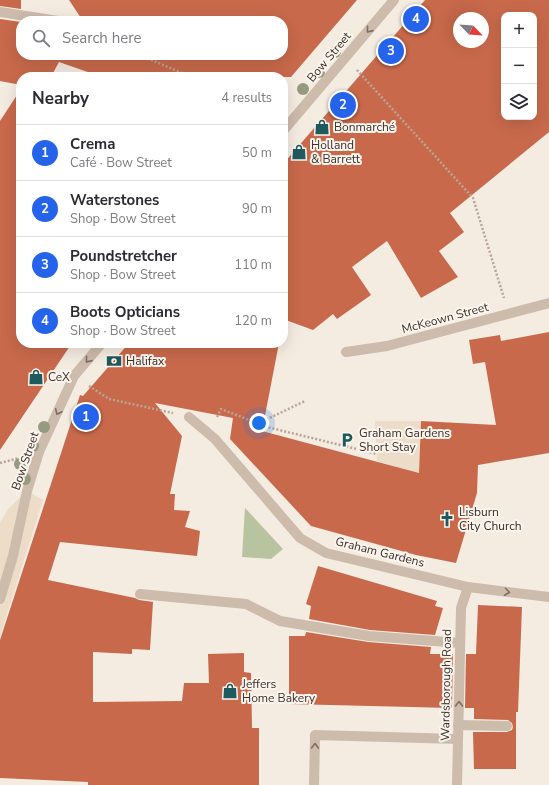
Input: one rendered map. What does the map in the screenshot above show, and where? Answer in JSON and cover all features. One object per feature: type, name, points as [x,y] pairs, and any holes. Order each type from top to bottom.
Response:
[{"type":"street","name":"Bow Street","points":[[288,125],[394,0]]},
{"type":"street","points":[[0,12],[26,16]]},
{"type":"street","name":"McKeown Street","points":[[346,352],[387,346],[549,303]]},
{"type":"street","name":"Bow Street","points":[[0,599],[13,556],[33,470],[74,376],[98,348]]},
{"type":"street","name":"Graham Gardens","points":[[189,417],[215,439],[300,538],[326,553],[468,587],[549,597]]},
{"type":"street","name":"Wardsborough Road","points":[[457,785],[461,608],[468,587]]},
{"type":"street","points":[[140,594],[246,604],[280,621],[369,636],[460,643]]},
{"type":"street","points":[[458,725],[506,726]]},
{"type":"street","points":[[314,785],[315,735],[458,739]]},
{"type":"path","points":[[346,58],[387,101],[473,198],[509,314]]},
{"type":"path","points":[[152,60],[179,72]]},
{"type":"path","points":[[74,376],[110,399],[189,417]]},
{"type":"path","points":[[259,423],[305,401]]},
{"type":"path","points":[[208,434],[221,409],[259,423],[377,454]]},
{"type":"green space","points":[[245,508],[283,549],[271,559],[242,557]]},
{"type":"shaded area","points":[[375,421],[421,421],[419,483],[395,476],[397,467],[377,461]]},
{"type":"shaded area","points":[[27,491],[43,500],[0,636],[0,523],[8,509]]},
{"type":"building","points":[[0,0],[21,0],[21,9],[0,6]]},
{"type":"building","points":[[69,0],[357,0],[291,77],[288,77],[288,72],[88,72],[59,62],[54,72],[16,72],[16,84],[0,81],[0,19],[16,21],[16,60],[288,60],[288,16],[80,16]]},
{"type":"building","points":[[425,0],[549,0],[549,132],[450,213],[464,232],[439,251],[458,277],[421,298],[387,241],[352,267],[371,295],[337,319],[333,314],[313,330],[288,321],[288,158]]},
{"type":"building","points":[[16,97],[16,348],[69,348],[0,450],[0,121]]},
{"type":"building","points":[[549,332],[549,453],[478,465],[477,493],[456,563],[416,555],[311,526],[230,439],[233,418],[155,403],[182,436],[170,494],[175,494],[174,510],[190,511],[185,527],[200,531],[197,556],[60,542],[48,580],[153,602],[150,650],[132,649],[132,654],[93,652],[93,702],[182,701],[184,683],[209,683],[208,654],[244,653],[244,672],[251,673],[252,728],[259,728],[259,785],[88,785],[88,782],[0,778],[0,640],[80,395],[83,396],[125,348],[278,348],[262,431],[419,473],[421,421],[496,425],[485,362],[473,364],[469,340],[500,335],[501,341]]},
{"type":"building","points":[[318,566],[437,601],[435,606],[443,608],[435,635],[370,630],[309,619],[311,606],[306,604]]},
{"type":"building","points":[[478,605],[522,607],[518,712],[516,712],[516,769],[474,769],[473,732],[507,732],[512,730],[513,727],[512,723],[508,720],[474,719],[474,708],[465,708],[466,654],[476,654]]},
{"type":"building","points":[[306,632],[368,642],[431,647],[430,654],[453,654],[452,708],[289,704],[289,636],[305,636]]},
{"type":"place","name":"Boots Opticians","points":[[416,19]]},
{"type":"place","name":"Poundstretcher","points":[[391,51]]},
{"type":"place","name":"Waterstones","points":[[343,105]]},
{"type":"place","name":"Bonmarché","points":[[322,127]]},
{"type":"place","name":"Holland & Barrett","points":[[299,152]]},
{"type":"place","name":"Halifax","points":[[114,361]]},
{"type":"place","name":"CeX","points":[[36,377]]},
{"type":"place","name":"Crema","points":[[86,417]]},
{"type":"place","name":"Graham Gardens Short Stay","points":[[347,440]]},
{"type":"place","name":"Lisburn City Church","points":[[447,519]]},
{"type":"place","name":"Jeffers Home Bakery","points":[[230,691]]}]
